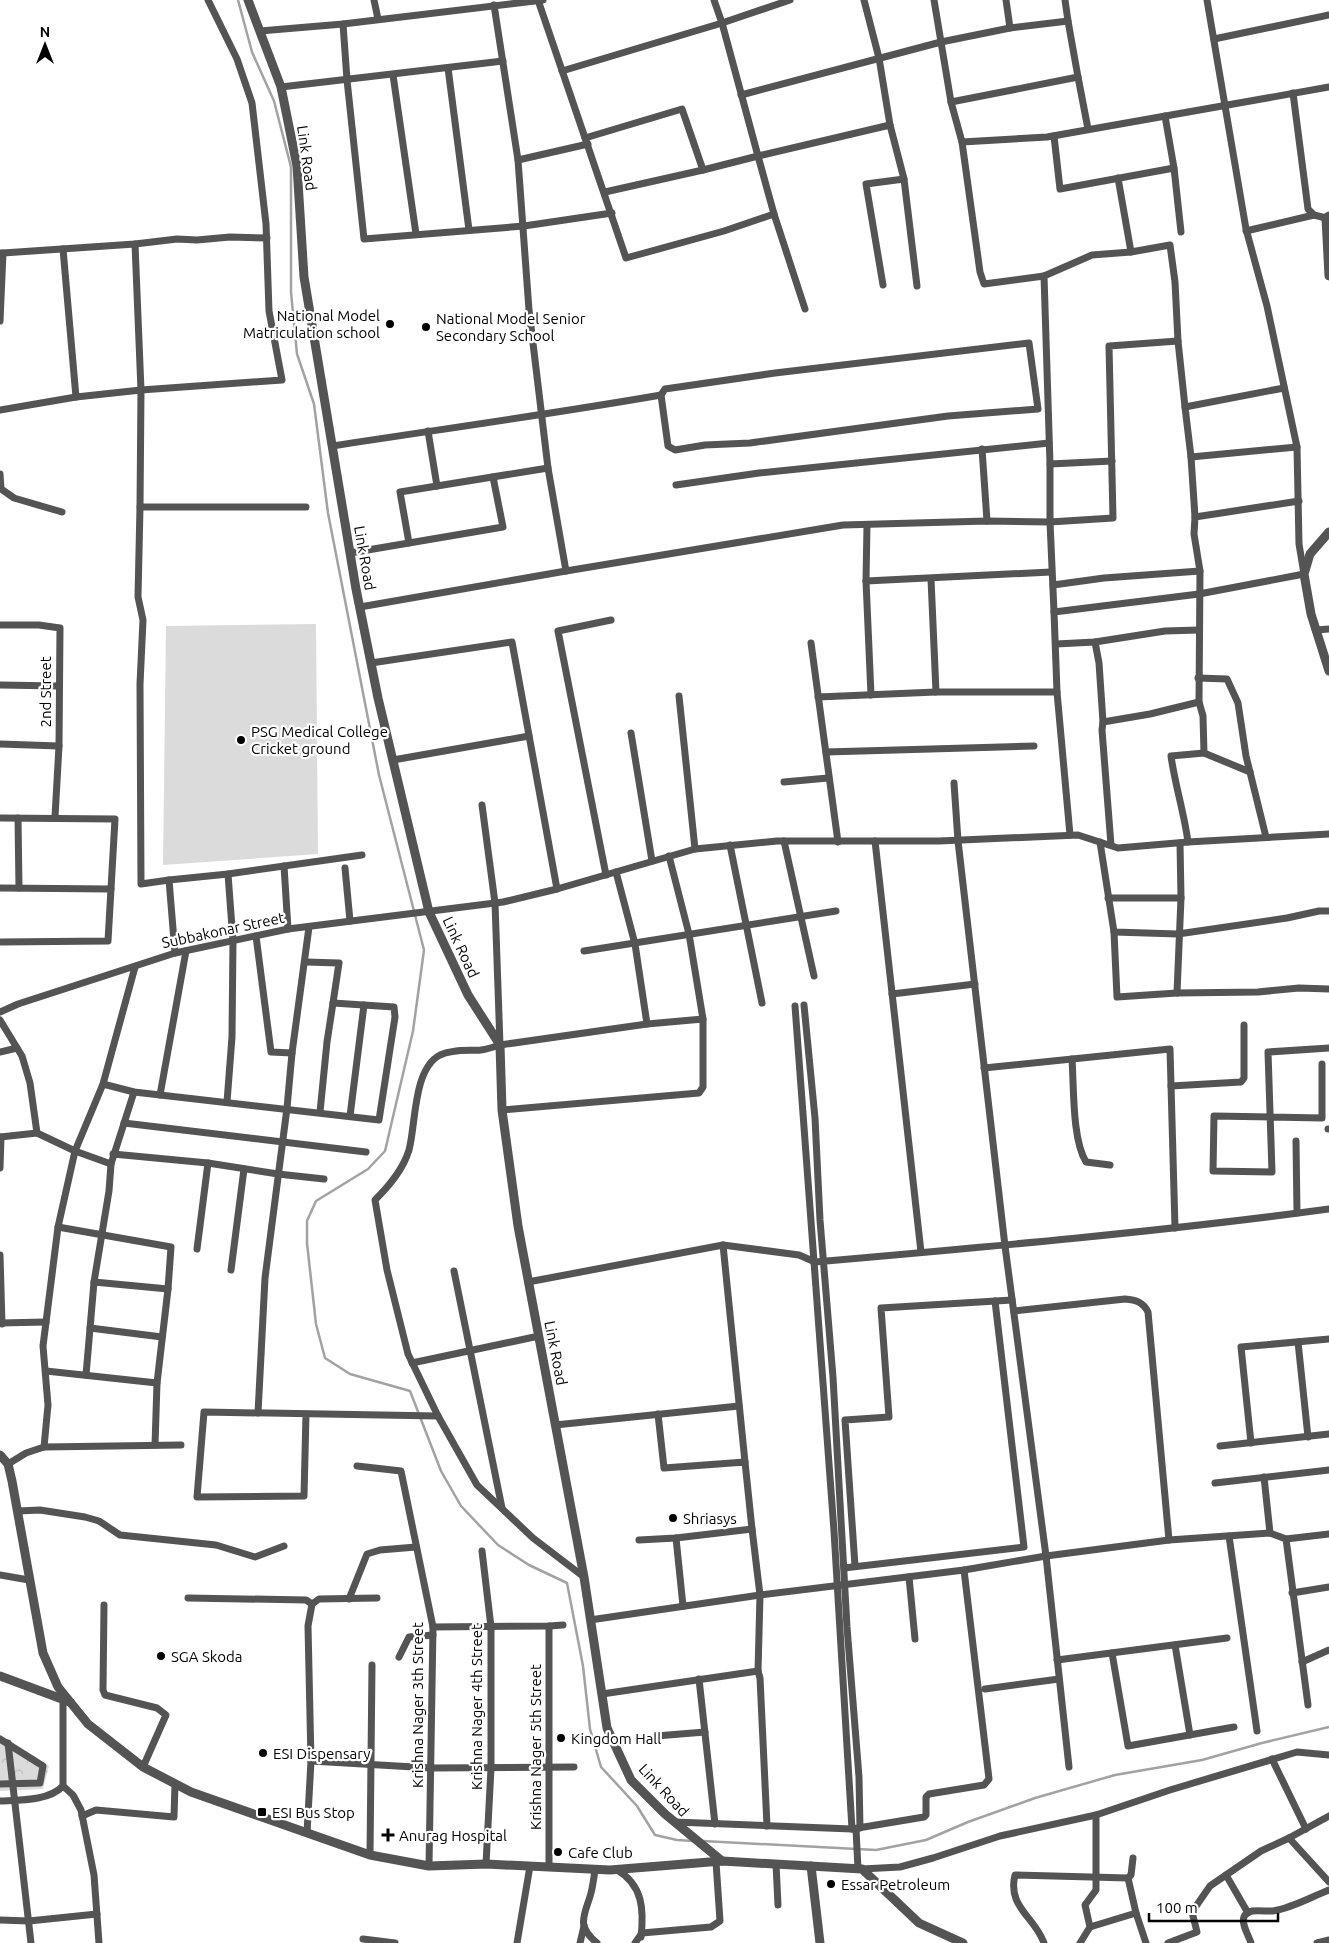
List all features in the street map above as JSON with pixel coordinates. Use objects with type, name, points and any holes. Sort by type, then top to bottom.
[{"type":"street","points":[[0,410],[141,390],[282,380],[269,311],[267,238],[261,166],[252,103],[237,60],[208,0]]},
{"type":"street","name":"Link Road","points":[[248,0],[281,87],[297,166],[304,277],[350,553],[371,663],[425,912],[468,995],[500,1045],[502,1110],[518,1226],[584,1577],[607,1728],[631,1780],[674,1822],[717,1858]]},
{"type":"street","points":[[374,0],[378,19]]},
{"type":"street","points":[[260,31],[343,24],[540,0],[562,71],[605,192],[626,258],[724,231],[774,214]]},
{"type":"street","points":[[714,0],[774,214],[805,309]]},
{"type":"street","points":[[562,71],[722,23],[775,2],[790,0]]},
{"type":"street","points":[[864,0],[879,58],[890,125],[904,179],[917,286]]},
{"type":"street","points":[[934,0],[951,102],[962,142],[980,272],[984,284],[1044,276],[1092,255],[1131,252],[1170,245],[1191,458],[1195,517],[1194,534],[1200,571],[1198,678],[1199,702],[1203,716],[1204,753]]},
{"type":"street","points":[[1006,0],[1010,28]]},
{"type":"street","points":[[1065,0],[1088,129]]},
{"type":"street","points":[[1207,0],[1246,231],[1267,306],[1297,448],[1299,544],[1311,614],[1329,671]]},
{"type":"street","points":[[494,5],[518,160],[529,310],[541,416],[566,571]]},
{"type":"street","points":[[1214,39],[1329,15]]},
{"type":"street","points":[[742,95],[941,42],[1010,28],[1068,22]]},
{"type":"street","points":[[343,24],[364,240],[524,226],[612,213]]},
{"type":"street","points":[[281,87],[503,61]]},
{"type":"street","points":[[448,68],[469,230]]},
{"type":"street","points":[[393,75],[416,234]]},
{"type":"street","points":[[951,102],[1078,77]]},
{"type":"street","points":[[962,142],[1054,136],[1329,87]]},
{"type":"street","points":[[1293,93],[1308,209],[1314,215]]},
{"type":"street","points":[[518,160],[586,141],[682,109],[702,170]]},
{"type":"street","points":[[1165,116],[1174,168],[1181,232]]},
{"type":"street","points":[[605,192],[890,125]]},
{"type":"street","points":[[1054,136],[1060,189],[1174,168]]},
{"type":"street","points":[[1118,178],[1131,252]]},
{"type":"street","points":[[883,285],[866,184],[904,179]]},
{"type":"street","points":[[1246,231],[1314,215],[1328,217],[1329,276]]},
{"type":"street","points":[[0,322],[2,253],[135,244],[177,239],[267,238]]},
{"type":"street","points":[[135,244],[141,390],[138,597],[143,620],[140,694],[141,884],[362,855]]},
{"type":"street","points":[[63,249],[76,398]]},
{"type":"street","points":[[1044,276],[1050,464],[1051,572],[1057,692],[1070,835]]},
{"type":"street","points":[[360,607],[843,525],[986,521],[1050,522],[1113,518],[1109,346],[1178,341]]},
{"type":"street","points":[[332,446],[541,416],[661,395],[665,389],[678,386],[1029,343],[1038,409],[948,416],[750,443],[706,445],[675,450],[668,446],[661,395]]},
{"type":"street","points":[[1185,407],[1284,388]]},
{"type":"street","points":[[428,431],[437,486]]},
{"type":"street","points":[[676,484],[759,473],[1048,443]]},
{"type":"street","points":[[1191,458],[1297,448]]},
{"type":"street","points":[[982,449],[986,521]]},
{"type":"street","points":[[1050,464],[1112,461]]},
{"type":"street","points":[[409,543],[400,492],[548,468]]},
{"type":"street","points":[[0,474],[1,489],[14,498],[62,512]]},
{"type":"street","points":[[350,553],[502,527],[493,477]]},
{"type":"street","points":[[1195,517],[1299,501]]},
{"type":"street","points":[[140,507],[306,507]]},
{"type":"street","points":[[868,525],[866,581],[871,695]]},
{"type":"street","points":[[1304,574],[1310,554],[1329,532]]},
{"type":"street","points":[[1053,585],[1104,578],[1200,571]]},
{"type":"street","points":[[866,581],[1051,572]]},
{"type":"street","points":[[1054,612],[1199,594],[1304,574]]},
{"type":"street","points":[[932,579],[936,692]]},
{"type":"street","points":[[606,875],[558,631],[611,620]]},
{"type":"street","name":"2nd Street","points":[[0,625],[39,625],[60,628],[56,817]]},
{"type":"street","points":[[1316,630],[1329,629]]},
{"type":"street","points":[[1056,644],[1095,642],[1165,631],[1199,630]]},
{"type":"street","points":[[371,663],[512,642],[557,889]]},
{"type":"street","points":[[1095,642],[1099,663],[1110,845]]},
{"type":"street","points":[[811,643],[838,842]]},
{"type":"street","points":[[1198,678],[1227,678],[1238,703],[1250,772],[1266,837]]},
{"type":"street","points":[[0,685],[59,686]]},
{"type":"street","points":[[818,697],[936,692],[1057,692]]},
{"type":"street","points":[[680,696],[696,849]]},
{"type":"street","points":[[1103,722],[1199,702]]},
{"type":"street","points":[[632,733],[652,860]]},
{"type":"street","points":[[393,760],[529,736]]},
{"type":"street","points":[[0,744],[59,746]]},
{"type":"street","points":[[826,752],[1034,746]]},
{"type":"street","points":[[1177,993],[1178,934],[1185,814],[1175,786],[1171,756],[1204,753],[1250,772]]},
{"type":"street","points":[[784,782],[828,778]]},
{"type":"street","points":[[954,783],[958,841],[974,984],[1005,1246],[1046,1556],[1069,1767]]},
{"type":"street","points":[[482,805],[495,903],[500,1045]]},
{"type":"street","points":[[0,818],[115,819],[108,941],[0,942]]},
{"type":"street","points":[[18,818],[20,888]]},
{"type":"street","name":"Subbakonar Street","points":[[0,1012],[18,1004],[175,953],[288,929],[495,903],[557,889],[652,860],[696,849],[784,842],[958,841],[1070,835],[1078,835],[1118,848],[1329,834]]},
{"type":"street","points":[[784,842],[814,976]]},
{"type":"street","points":[[875,842],[921,1252]]},
{"type":"street","points":[[1100,842],[1114,932],[1118,997],[1177,993],[1258,992],[1299,988],[1329,989]]},
{"type":"street","points":[[730,845],[762,1003]]},
{"type":"street","points":[[502,1110],[699,1093],[704,1087],[704,1019],[689,934],[669,856]]},
{"type":"street","points":[[284,866],[288,929]]},
{"type":"street","points":[[345,868],[350,920]]},
{"type":"street","points":[[616,872],[635,944],[647,1024]]},
{"type":"street","points":[[227,1102],[232,1037],[233,940],[228,874]]},
{"type":"street","points":[[169,880],[175,953]]},
{"type":"street","points":[[0,888],[111,889]]},
{"type":"street","points":[[1108,898],[1181,898]]},
{"type":"street","points":[[584,951],[836,911]]},
{"type":"street","points":[[1114,932],[1178,934],[1287,918],[1319,911],[1329,911]]},
{"type":"street","points":[[258,1413],[265,1278],[309,927]]},
{"type":"street","points":[[256,936],[271,1052],[292,1052]]},
{"type":"street","points":[[160,1094],[186,951]]},
{"type":"street","points":[[306,962],[339,963],[327,1042],[320,1112]]},
{"type":"street","points":[[44,1447],[48,1405],[44,1346],[58,1227],[75,1151],[102,1084],[135,967]]},
{"type":"street","points":[[892,994],[974,984]]},
{"type":"street","points":[[102,1084],[134,1092],[380,1120],[395,1017],[394,1008],[334,1003]]},
{"type":"street","points":[[804,1005],[815,1118],[823,1261],[835,1397],[844,1568],[841,1585]]},
{"type":"street","points":[[350,1116],[364,1006]]},
{"type":"street","points":[[795,1006],[841,1585],[860,1869],[919,1923],[951,1942],[963,1943]]},
{"type":"street","points":[[584,1577],[533,1538],[477,1485],[438,1416],[412,1363],[387,1270],[375,1200],[395,1178],[409,1151],[422,1077],[428,1064],[439,1056],[452,1051],[484,1050],[500,1045],[647,1024],[704,1019]]},
{"type":"street","points":[[0,1020],[22,1056],[30,1083],[36,1133]]},
{"type":"street","points":[[1171,1086],[1241,1082],[1244,1078],[1244,1025]]},
{"type":"street","points":[[0,1052],[17,1048]]},
{"type":"street","points":[[1322,1064],[1322,1118],[1269,1117],[1214,1116],[1212,1171],[1272,1172],[1269,1117],[1268,1052],[1329,1048]]},
{"type":"street","points":[[984,1068],[1170,1049],[1175,1228]]},
{"type":"street","points":[[1072,1059],[1076,1130],[1080,1153],[1086,1162],[1110,1165]]},
{"type":"street","points":[[86,1375],[94,1282],[100,1234],[109,1191],[111,1164],[134,1092]]},
{"type":"street","points":[[124,1123],[366,1152]]},
{"type":"street","points":[[0,1168],[0,1137],[36,1133],[75,1151],[111,1164]]},
{"type":"street","points":[[1296,1141],[1297,1214]]},
{"type":"street","points":[[113,1154],[208,1163],[324,1179]]},
{"type":"street","points":[[197,1248],[208,1163]]},
{"type":"street","points":[[231,1270],[244,1169]]},
{"type":"street","points":[[528,1282],[723,1245],[799,1255],[814,1262],[1005,1246],[1329,1209]]},
{"type":"street","points":[[58,1227],[171,1247],[157,1383],[155,1445]]},
{"type":"street","points":[[723,1245],[760,1595],[758,1670],[760,1678],[767,1826]]},
{"type":"street","points":[[0,1256],[1,1324],[46,1322]]},
{"type":"street","points":[[454,1271],[502,1508]]},
{"type":"street","points":[[94,1282],[168,1289]]},
{"type":"street","points":[[1014,1311],[1125,1299],[1135,1300],[1145,1305],[1148,1312],[1169,1540]]},
{"type":"street","points":[[856,1566],[845,1420],[889,1417],[882,1308],[1012,1300]]},
{"type":"street","points":[[844,1568],[1024,1547],[995,1301]]},
{"type":"street","points":[[90,1328],[162,1337]]},
{"type":"street","points":[[412,1363],[539,1336]]},
{"type":"street","points":[[1251,1443],[1241,1347],[1329,1339]]},
{"type":"street","points":[[1298,1342],[1308,1437]]},
{"type":"street","points":[[46,1371],[157,1383]]},
{"type":"street","points":[[556,1425],[739,1406]]},
{"type":"street","points":[[306,1414],[304,1496],[197,1497],[204,1412],[438,1416]]},
{"type":"street","points":[[658,1414],[664,1468],[745,1462]]},
{"type":"street","points":[[1220,1446],[1329,1434]]},
{"type":"street","points":[[8,1464],[26,1453],[44,1447],[182,1445]]},
{"type":"street","points":[[0,1455],[8,1464],[43,1653],[58,1687],[67,1701],[88,1724],[143,1767],[191,1792],[370,1855],[429,1866],[486,1864],[595,1870],[617,1870],[717,1858],[860,1869],[900,1866],[933,1858],[1000,1836],[1096,1815],[1170,1790],[1297,1752],[1329,1755]]},
{"type":"street","name":"Krishna Nager 3th Street","points":[[357,1466],[401,1471],[433,1631],[429,1866]]},
{"type":"street","points":[[1215,1482],[1329,1470]]},
{"type":"street","points":[[1264,1477],[1270,1533]]},
{"type":"street","points":[[18,1511],[40,1510],[85,1517],[98,1521],[120,1535],[216,1545],[255,1557],[284,1546]]},
{"type":"street","points":[[638,1540],[676,1538],[752,1529]]},
{"type":"street","points":[[590,1620],[760,1595],[964,1570],[1046,1556],[1169,1540],[1270,1533],[1286,1539],[1329,1534]]},
{"type":"street","points":[[1229,1536],[1257,1731]]},
{"type":"street","points":[[676,1538],[683,1606]]},
{"type":"street","points":[[1286,1539],[1308,1705]]},
{"type":"street","points":[[349,1599],[367,1554],[380,1550],[416,1547]]},
{"type":"street","name":"Krishna Nager 4th Street","points":[[482,1551],[492,1627],[491,1768],[486,1864]]},
{"type":"street","points":[[674,1822],[856,1829],[924,1817],[926,1815],[926,1797],[929,1794],[982,1786],[988,1781],[964,1570]]},
{"type":"street","points":[[0,1575],[29,1580]]},
{"type":"street","points":[[909,1577],[915,1639]]},
{"type":"street","points":[[1292,1593],[1329,1587]]},
{"type":"street","points":[[188,1598],[306,1600],[312,1604]]},
{"type":"street","points":[[307,1833],[311,1761],[308,1626],[312,1604],[319,1599],[377,1598]]},
{"type":"street","points":[[104,1605],[103,1690],[105,1695],[157,1708],[166,1715],[143,1767]]},
{"type":"street","points":[[399,1657],[409,1637],[433,1631],[563,1625]]},
{"type":"street","name":"Krishna Nager 5th Street","points":[[549,1626],[549,1867]]},
{"type":"street","points":[[1057,1660],[1227,1638]]},
{"type":"street","points":[[1175,1645],[1190,1735]]},
{"type":"street","points":[[1302,1662],[1329,1650]]},
{"type":"street","points":[[1112,1653],[1128,1746],[1234,1727]]},
{"type":"street","points":[[370,1855],[372,1665]]},
{"type":"street","points":[[602,1694],[758,1670]]},
{"type":"street","points":[[0,1676],[67,1701]]},
{"type":"street","points":[[699,1679],[715,1824]]},
{"type":"street","points":[[985,1689],[1059,1679]]},
{"type":"street","points":[[0,1801],[56,1793],[63,1786],[67,1701]]},
{"type":"street","points":[[656,1736],[705,1732]]},
{"type":"street","points":[[0,1740],[8,1743],[43,1766],[40,1784],[0,1784]]},
{"type":"street","points":[[8,1743],[31,1943]]},
{"type":"street","points":[[1272,1759],[1306,1829]]},
{"type":"street","points":[[311,1761],[431,1768],[574,1767]]},
{"type":"street","points":[[82,1816],[96,1810],[174,1817],[175,1784]]},
{"type":"street","points":[[63,1786],[73,1795],[82,1816],[94,1875],[99,1943]]},
{"type":"street","points":[[1090,1927],[1085,1904],[1096,1890],[1096,1815]]},
{"type":"street","points":[[1168,1943],[1197,1932],[1192,1912],[1210,1886],[1261,1850],[1289,1838],[1329,1816]]},
{"type":"street","points":[[1289,1838],[1329,1882]]},
{"type":"street","points":[[635,1943],[642,1933],[710,1927],[720,1921],[717,1858]]},
{"type":"street","points":[[1133,1858],[1131,1875],[1128,1878],[1136,1913],[1146,1943]]},
{"type":"street","points":[[776,1864],[778,1905]]},
{"type":"street","points":[[517,1943],[530,1866]]},
{"type":"street","points":[[811,1866],[820,1943]]},
{"type":"street","points":[[580,1943],[584,1926],[584,1912],[595,1870]]},
{"type":"street","points":[[617,1870],[633,1882],[641,1898],[644,1915],[640,1943]]},
{"type":"street","points":[[1044,1943],[1041,1933],[1017,1904],[1015,1875],[1128,1878]]},
{"type":"street","points":[[1226,1875],[1248,1913]]},
{"type":"street","points":[[1252,1943],[1244,1924],[1244,1918],[1250,1911],[1275,1910],[1329,1890]]},
{"type":"street","points":[[1080,1943],[1090,1927],[1136,1913]]},
{"type":"street","points":[[0,1920],[29,1921],[97,1914]]},
{"type":"street","points":[[584,1926],[590,1937],[597,1943]]},
{"type":"street","points":[[363,1939],[395,1943]]},
{"type":"street","points":[[1316,1943],[1329,1940]]},
{"type":"green space","name":"PSG Medical College Cricket ground","points":[[316,624],[318,854],[163,865],[166,626]]},
{"type":"green space","points":[[0,1735],[49,1766],[43,1789],[0,1791]]},
{"type":"waterway","points":[[238,0],[252,52],[274,101],[291,167],[291,292],[297,354],[314,404],[328,513],[379,775],[424,950],[413,1031],[385,1151],[368,1169],[316,1201],[307,1221],[307,1243],[316,1324],[325,1358],[350,1374],[410,1391],[441,1471],[461,1506],[498,1545],[529,1565],[567,1583],[583,1666],[590,1729],[601,1767],[637,1806],[655,1835],[677,1840],[693,1841]]},
{"type":"waterway","points":[[703,1841],[876,1850],[926,1840],[968,1822],[1035,1798],[1115,1775],[1202,1760],[1329,1727]]},
{"type":"place","name":"National Model Matriculation school","points":[[390,324]]},
{"type":"place","name":"National Model Senior Secondary School","points":[[426,327]]},
{"type":"place","name":"PSG Medical College Cricket ground","points":[[241,740]]},
{"type":"place","name":"Shriasys","points":[[673,1518]]},
{"type":"place","name":"SGA Skoda","points":[[161,1656]]},
{"type":"place","name":"Kingdom Hall","points":[[561,1738]]},
{"type":"place","name":"ESI Dispensary","points":[[263,1753]]},
{"type":"place","name":"ESI Bus Stop","points":[[262,1812]]},
{"type":"place","name":"Anurag Hospital","points":[[388,1835]]},
{"type":"place","name":"Cafe Club","points":[[558,1852]]},
{"type":"place","name":"Essar Petroleum","points":[[831,1884]]}]
